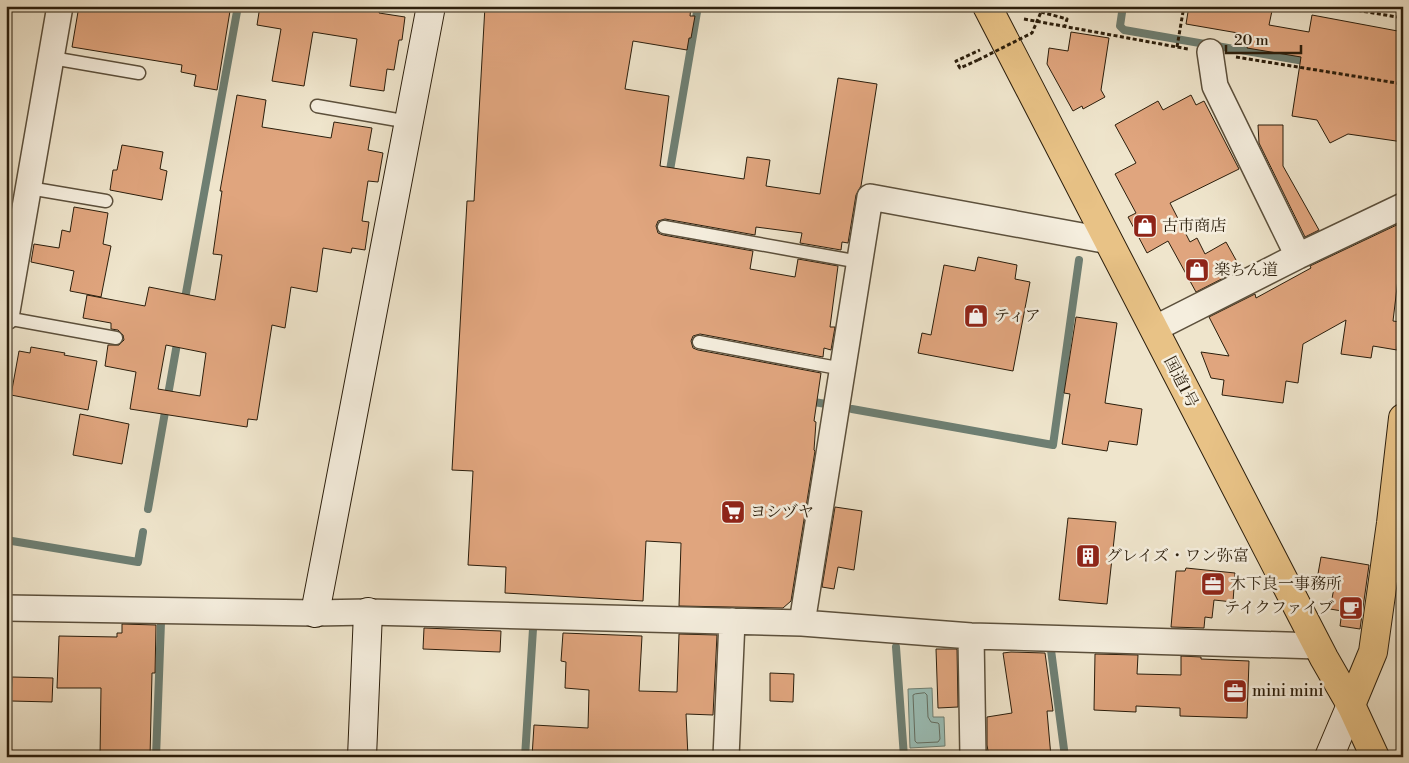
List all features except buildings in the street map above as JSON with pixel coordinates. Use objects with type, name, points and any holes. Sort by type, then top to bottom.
[{"type":"main road","name":"国道1号","points":[[987,6],[1318,646],[1351,705],[1376,757]]},
{"type":"main road","points":[[1351,705],[1372,652],[1391,523],[1403,418]]},
{"type":"street","points":[[6,317],[60,6]]},
{"type":"street","points":[[315,613],[431,6]]},
{"type":"street","points":[[1210,52],[1215,86],[1298,256]]},
{"type":"street","points":[[802,623],[870,197],[1109,241]]},
{"type":"street","points":[[1154,330],[1298,256],[1403,206]]},
{"type":"street","points":[[6,608],[315,613],[368,612],[802,623],[971,636],[1318,646]]},
{"type":"street","points":[[362,757],[368,612]]},
{"type":"street","points":[[726,757],[732,621]]},
{"type":"street","points":[[971,636],[973,757]]},
{"type":"street","points":[[1329,757],[1351,705]]},
{"type":"lane","points":[[52,58],[139,73]]},
{"type":"lane","points":[[317,106],[409,122]]},
{"type":"lane","points":[[29,188],[106,201]]},
{"type":"lane","points":[[664,227],[860,262]]},
{"type":"lane","points":[[6,317],[116,338]]},
{"type":"lane","points":[[699,342],[843,369]]},
{"type":"path","points":[[1177,45],[1184,6]]},
{"type":"path","points":[[1332,6],[1403,18]]},
{"type":"path","points":[[976,52],[956,61],[960,68],[1032,33],[1041,12],[1067,19],[1065,26]]},
{"type":"water","points":[[932,688],[933,717],[944,717],[945,746],[910,748],[908,689]]},
{"type":"waterway","points":[[184,304],[238,6]]},
{"type":"waterway","points":[[669,176],[698,6]]},
{"type":"waterway","points":[[1123,6],[1120,26],[1124,30],[1310,62]]},
{"type":"waterway","points":[[852,409],[1053,445],[1079,260]]},
{"type":"waterway","points":[[148,509],[178,338]]},
{"type":"waterway","points":[[808,401],[826,404]]},
{"type":"waterway","points":[[6,540],[138,562],[143,532]]},
{"type":"waterway","points":[[156,757],[161,622]]},
{"type":"waterway","points":[[525,757],[533,629]]},
{"type":"waterway","points":[[896,647],[904,757]]},
{"type":"waterway","points":[[1051,650],[1065,757]]},
{"type":"place","name":"古市商店","points":[[1145,226]]},
{"type":"place","name":"楽ちん道","points":[[1197,270]]},
{"type":"place","name":"ティア","points":[[976,316]]},
{"type":"place","name":"ヨシヅヤ","points":[[733,512]]},
{"type":"place","name":"グレイズ・ワン弥富","points":[[1088,556]]},
{"type":"place","name":"木下良一事務所","points":[[1213,584]]},
{"type":"place","name":"テイクファイブ","points":[[1351,608]]},
{"type":"place","name":"mini mini","points":[[1235,691]]}]
